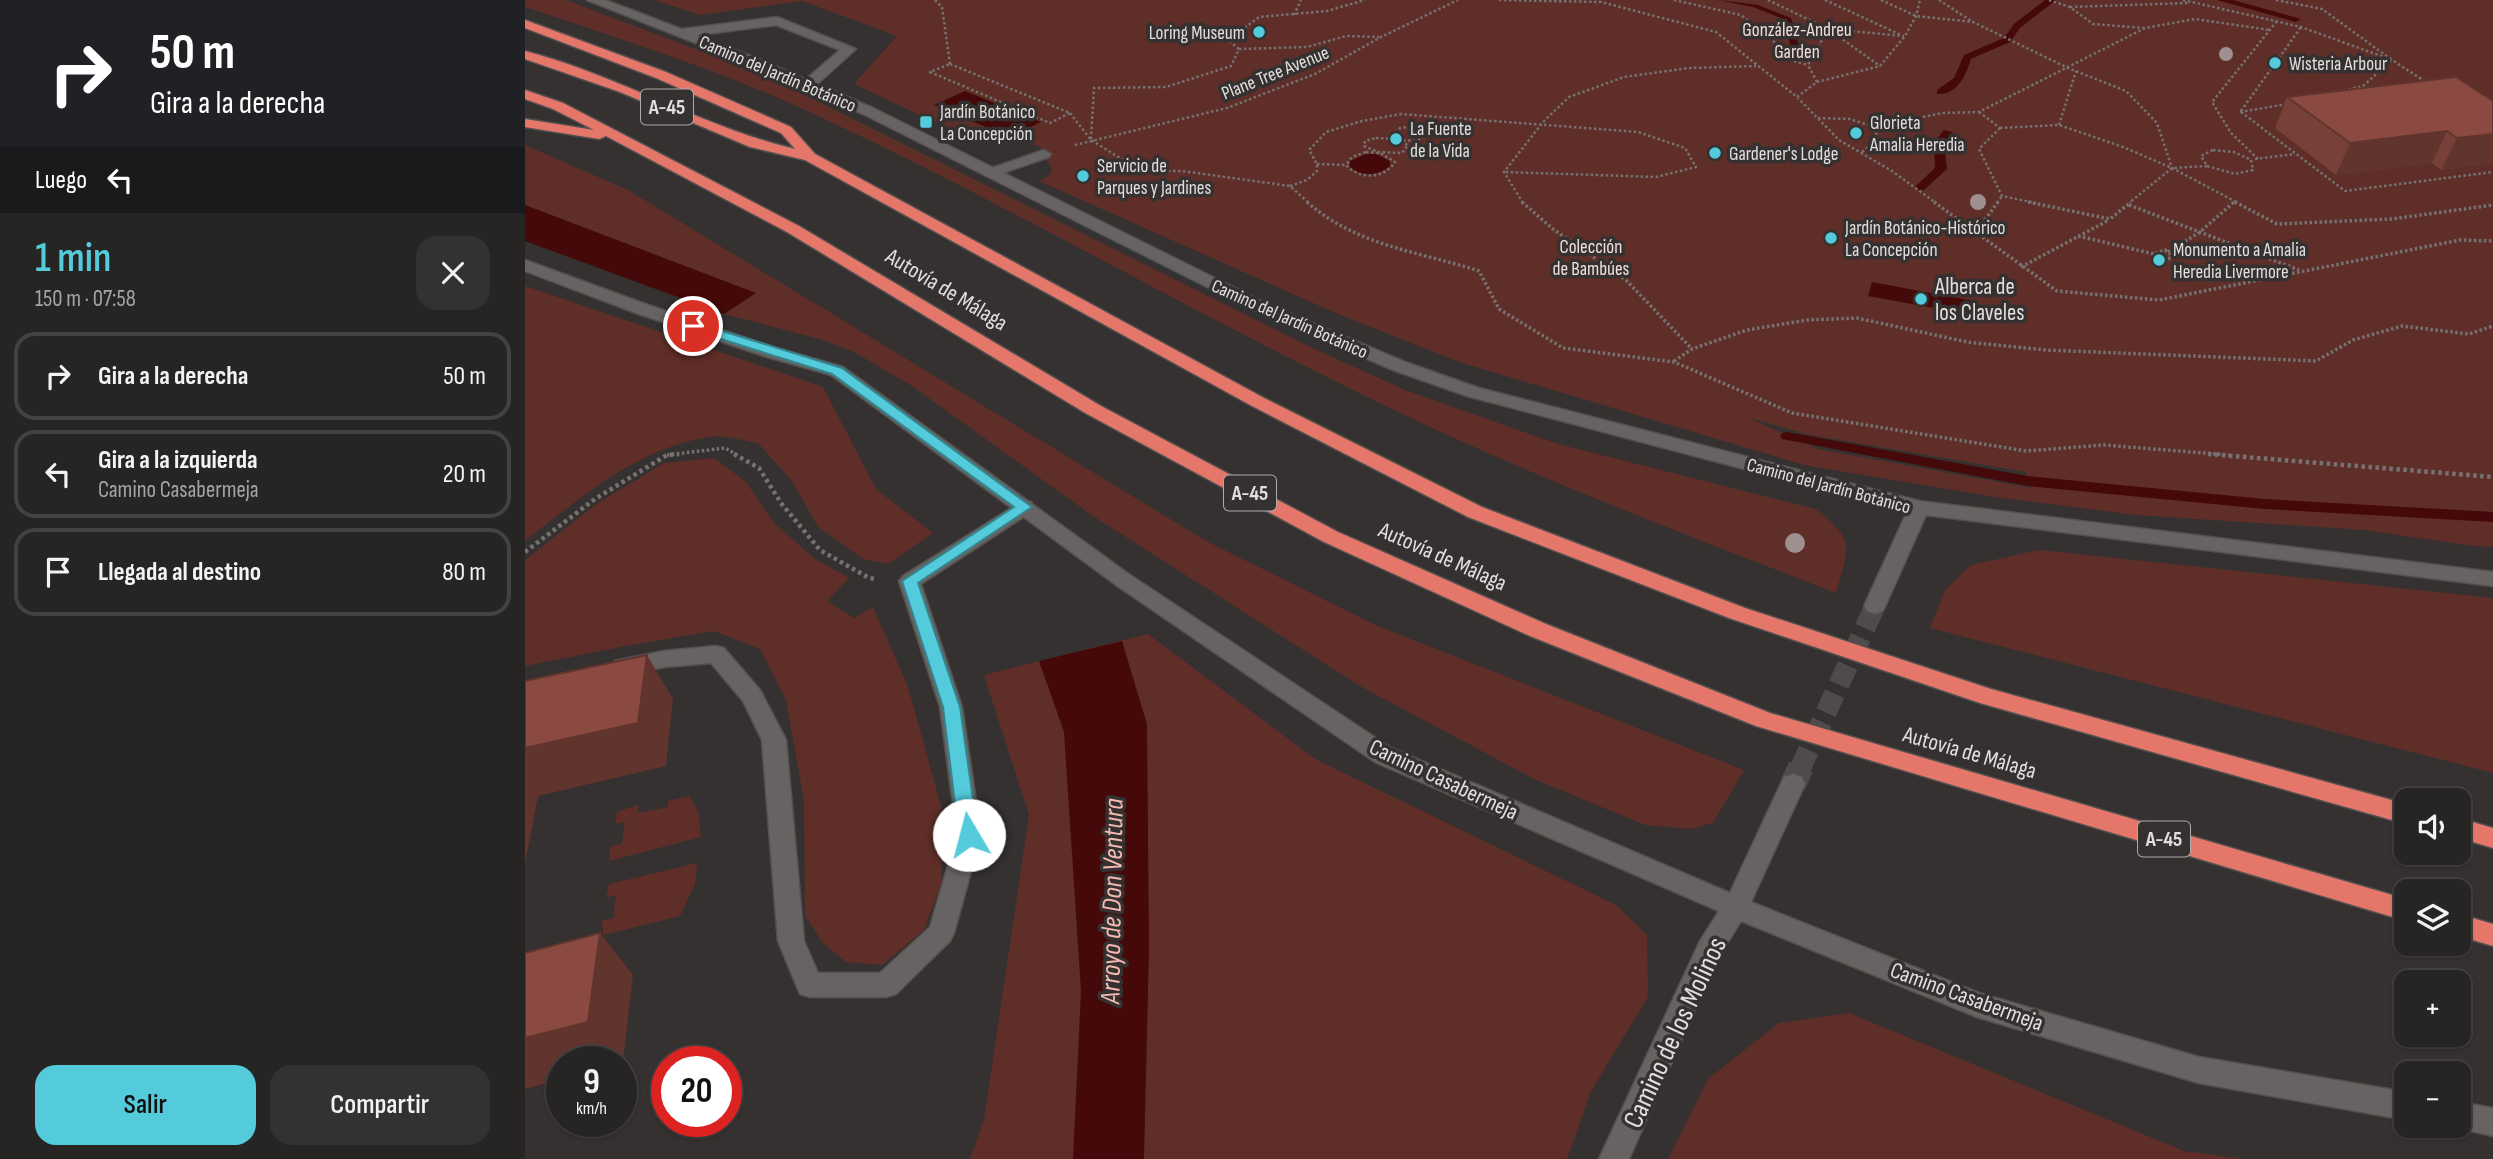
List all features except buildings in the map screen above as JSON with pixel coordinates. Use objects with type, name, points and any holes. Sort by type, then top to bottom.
[{"type":"highway","points":[[525,24],[661,75],[786,130],[810,157]]},
{"type":"highway","name":"Autovía de Málaga","points":[[525,55],[625,89],[755,144],[810,157],[1258,402],[1475,512],[1737,613],[1988,697],[2394,811]]},
{"type":"highway","name":"Autovía de Málaga","points":[[525,94],[558,106],[793,229],[1094,410],[1308,524],[1538,630],[1764,720],[2394,905]]},
{"type":"highway","points":[[525,123],[615,137]]},
{"type":"highway","points":[[2471,832],[2493,838]]},
{"type":"highway","points":[[2471,929],[2493,935]]},
{"type":"street","name":"Camino del Jardín Botánico","points":[[593,0],[809,84],[1269,313],[1425,376],[1473,392],[1919,508],[1875,606]]},
{"type":"street","points":[[683,33],[777,21],[849,49],[809,84]]},
{"type":"street","points":[[991,173],[1044,154]]},
{"type":"street","name":"Camino Casabermeja","points":[[525,265],[668,317],[837,371],[1122,579],[1383,755],[1736,907],[1977,1005],[2199,1070],[2394,1105]]},
{"type":"street","points":[[601,672],[664,659],[716,654],[751,696],[774,740],[791,942],[810,985],[886,985],[941,933],[969,835],[951,707],[910,581],[1024,507]]},
{"type":"street","points":[[1919,508],[2493,579]]},
{"type":"street","points":[[1736,907],[1793,784]]},
{"type":"street","name":"Camino de los Molinos","points":[[1614,1159],[1709,949],[1736,907]]},
{"type":"street","points":[[2471,1118],[2493,1122]]},
{"type":"path","points":[[935,0],[942,6],[950,64]]},
{"type":"path","points":[[1294,15],[1301,0]]},
{"type":"path","points":[[1366,0],[1327,11],[1259,17],[1228,40],[1239,49],[1307,47],[1346,36],[1381,37]]},
{"type":"path","name":"Plane Tree Avenue","points":[[1091,140],[1227,108],[1315,74],[1381,37],[1458,0]]},
{"type":"path","points":[[1499,0],[1601,2],[1716,32],[1797,97],[1839,140],[1892,171],[2057,291],[2159,300],[2460,240],[2493,241]]},
{"type":"path","points":[[1674,0],[1741,15],[1771,38],[1787,59],[1808,65],[1817,82]]},
{"type":"path","points":[[1768,0],[1828,29],[1880,66]]},
{"type":"path","points":[[1825,0],[1905,36]]},
{"type":"path","points":[[1881,0],[1916,16],[1973,22]]},
{"type":"path","points":[[1797,97],[1817,82],[1880,66],[1905,36],[1916,16],[1920,0]]},
{"type":"path","points":[[1939,0],[1973,22],[2068,68],[2126,91],[2157,123],[2172,168]]},
{"type":"path","points":[[2049,0],[2070,7],[2093,24],[2145,28],[2195,19],[2270,30]]},
{"type":"path","points":[[2183,0],[2301,27],[2392,60]]},
{"type":"path","points":[[2276,0],[2322,9],[2437,89]]},
{"type":"path","points":[[2070,7],[2196,2]]},
{"type":"path","points":[[2257,159],[2237,143],[2225,128],[2212,102],[2277,21]]},
{"type":"path","points":[[2240,112],[2301,27]]},
{"type":"path","points":[[1817,118],[1850,119],[1874,127],[1943,113],[1979,112],[2145,28]]},
{"type":"path","points":[[1808,65],[1828,29]]},
{"type":"path","points":[[1828,29],[1905,36]]},
{"type":"path","points":[[1091,140],[1094,88],[1166,87],[1231,66],[1239,49]]},
{"type":"path","points":[[2338,93],[2363,86],[2392,60]]},
{"type":"path","points":[[1070,113],[1050,123],[930,72],[950,64],[1070,113],[1091,140],[1140,171],[1182,171],[1290,186],[1307,180],[1317,171],[1317,164],[1309,150],[1326,132],[1362,121],[1409,114],[1543,122],[1638,132],[1685,148],[1696,167],[1656,177],[1504,172]]},
{"type":"path","points":[[1504,172],[1543,122],[1569,97],[1624,77],[1689,68],[1757,66]]},
{"type":"path","points":[[2059,125],[2076,71]]},
{"type":"path","points":[[2240,112],[2290,104]]},
{"type":"path","points":[[1979,112],[2000,128],[2059,125],[2123,147],[2172,168],[2277,224],[2392,219],[2493,205]]},
{"type":"path","points":[[2240,112],[2345,191],[2493,172]]},
{"type":"path","points":[[1409,114],[1409,126]]},
{"type":"path","points":[[1399,140],[1396,131],[1409,126],[1424,128],[1428,135],[1416,141],[1399,140],[1375,138],[1364,144],[1369,149],[1382,152],[1391,156],[1395,162],[1392,168],[1384,173],[1359,175],[1349,171],[1346,165],[1348,159],[1356,154],[1382,152],[1402,153],[1408,145],[1399,140]]},
{"type":"path","points":[[1862,152],[1878,139],[1874,127]]},
{"type":"path","points":[[2000,128],[1979,149],[2002,196]]},
{"type":"path","points":[[2021,267],[2110,219],[2172,168],[2207,166],[2227,174],[2243,174],[2253,170],[2255,165],[2251,160],[2234,152],[2213,150],[2200,156],[2207,166]]},
{"type":"path","points":[[2251,160],[2296,154]]},
{"type":"path","points":[[1317,164],[1346,165]]},
{"type":"path","points":[[1504,172],[1510,187],[1552,231],[1615,271],[1650,302],[1692,349]]},
{"type":"path","points":[[1290,186],[1329,221],[1387,247],[1479,271],[1499,309],[1563,348],[1674,362],[1792,413],[2027,451],[2104,445],[2493,477]]},
{"type":"path","points":[[2002,196],[2110,219]]},
{"type":"path","points":[[1976,232],[2002,196]]},
{"type":"path","points":[[2168,252],[2200,232],[2234,202]]},
{"type":"path","points":[[2129,205],[2300,271]]},
{"type":"path","points":[[2078,236],[2154,254],[2164,260],[2172,260],[2174,257],[2168,252],[2157,251],[2154,254]]},
{"type":"path","points":[[1674,362],[1692,349],[1747,330],[1807,320],[1857,318],[1967,342],[2045,350],[2316,361],[2353,340],[2402,326],[2469,334],[2493,326]]},
{"type":"path","points":[[525,552],[595,499],[667,455],[725,448],[759,468],[781,503],[820,550],[869,578],[910,581]]},
{"type":"green space","points":[[525,0],[566,0],[771,78],[1308,346],[1405,390],[1558,444],[1816,509],[1838,529],[1846,545],[1844,565],[1836,593],[1631,513],[1478,449],[1274,351],[970,191],[816,115],[709,70],[525,7]]},
{"type":"green space","name":"Jardín Botánico-Histórico La Concepción","points":[[654,0],[2493,0],[2493,547],[2364,530],[2136,515],[2002,498],[1804,465],[1459,362],[1338,314],[1039,181],[1052,170],[1040,147],[1016,138],[975,141],[854,84],[897,36],[802,1],[700,15]],"holes":[[[1746,417],[1810,435],[2026,472],[2031,488],[1818,449]]]},
{"type":"green space","points":[[525,145],[628,190],[1208,542],[1375,625],[1744,770],[1713,823],[1691,829],[1645,825],[1534,779],[1360,686],[1093,516],[912,386],[854,352],[820,339],[724,314],[755,293],[525,205]]},
{"type":"green space","points":[[525,286],[823,387],[876,489],[933,533],[888,564],[864,559],[818,527],[792,481],[758,443],[728,437],[710,437],[659,451],[635,463],[589,492],[525,541]]},
{"type":"green space","points":[[714,458],[746,482],[774,523],[815,559],[849,578],[827,601],[854,618],[873,607],[908,687],[941,806],[942,881],[924,930],[882,965],[846,962],[822,942],[805,915],[804,801],[786,700],[760,649],[714,631],[525,666],[525,560],[595,505],[664,463]]},
{"type":"green space","points":[[2039,550],[2493,598],[2493,773],[1930,628],[1945,590],[1971,565]]},
{"type":"green space","points":[[1148,634],[1315,759],[1616,905],[1647,935],[1648,997],[1591,1091],[1567,1159],[970,1159],[984,1120],[1029,815],[984,675]]},
{"type":"green space","points":[[690,796],[698,812],[701,837],[609,861],[610,847],[622,844],[625,822],[615,824],[617,812],[638,805],[638,813],[668,807],[668,801]]},
{"type":"green space","points":[[697,863],[695,884],[680,916],[603,935],[602,920],[613,918],[616,896],[606,897],[609,884]]},
{"type":"green space","points":[[1849,1013],[2184,1151],[2243,1159],[1668,1159],[1708,1079],[1779,1023]]},
{"type":"water","points":[[1718,0],[1758,5],[1791,18],[1799,46],[1791,47],[1783,19],[1753,7]]},
{"type":"water","points":[[965,91],[1041,122],[1009,137],[934,105]]},
{"type":"water","points":[[1366,154],[1376,154],[1390,161],[1390,166],[1370,174],[1350,167],[1350,161]]},
{"type":"water","points":[[525,205],[756,293],[724,314],[525,241]]},
{"type":"water","name":"Alberca de los Claveles","points":[[1872,282],[1974,301],[1971,315],[1868,296]]},
{"type":"water","name":"Arroyo de Don Ventura","points":[[1122,641],[1147,724],[1149,948],[1144,1159],[1073,1159],[1081,991],[1064,732],[1039,661]]},
{"type":"waterway","points":[[1941,92],[1959,80],[1967,57],[2007,40],[2017,26],[2051,0]]},
{"type":"waterway","points":[[2222,0],[2296,19]]},
{"type":"waterway","points":[[1920,188],[1941,169],[1939,143],[1948,132]]},
{"type":"waterway","points":[[1787,436],[2028,481],[2265,504],[2493,517]]},
{"type":"tunnel","points":[[1800,769],[1875,606]]},
{"type":"tunnel","points":[[1793,784],[1801,767]]},
{"type":"place","name":"Loring Museum","points":[[1259,32]]},
{"type":"place","name":"Wisteria Arbour","points":[[2275,63]]},
{"type":"place","name":"Jardín Botánico La Concepción","points":[[926,122]]},
{"type":"place","name":"Glorieta Amalia Heredia","points":[[1856,133]]},
{"type":"place","name":"La Fuente de la Vida","points":[[1396,139]]},
{"type":"place","name":"Gardener's Lodge","points":[[1715,153]]},
{"type":"place","name":"Servicio de Parques y Jardines","points":[[1083,176]]},
{"type":"place","name":"Jardín Botánico-Histórico La Concepción","points":[[1831,238]]},
{"type":"place","name":"Monumento a Amalia Heredia Livermore","points":[[2159,260]]},
{"type":"place","name":"Alberca de los Claveles","points":[[1921,299]]},
{"type":"route","points":[[693,326],[837,371],[1024,507],[910,581],[951,707],[969,835]]},
{"type":"park label","name":"González-Andreu Garden","points":[[1797,40]]},
{"type":"park label","name":"Colección de Bambúes","points":[[1591,257]]}]
